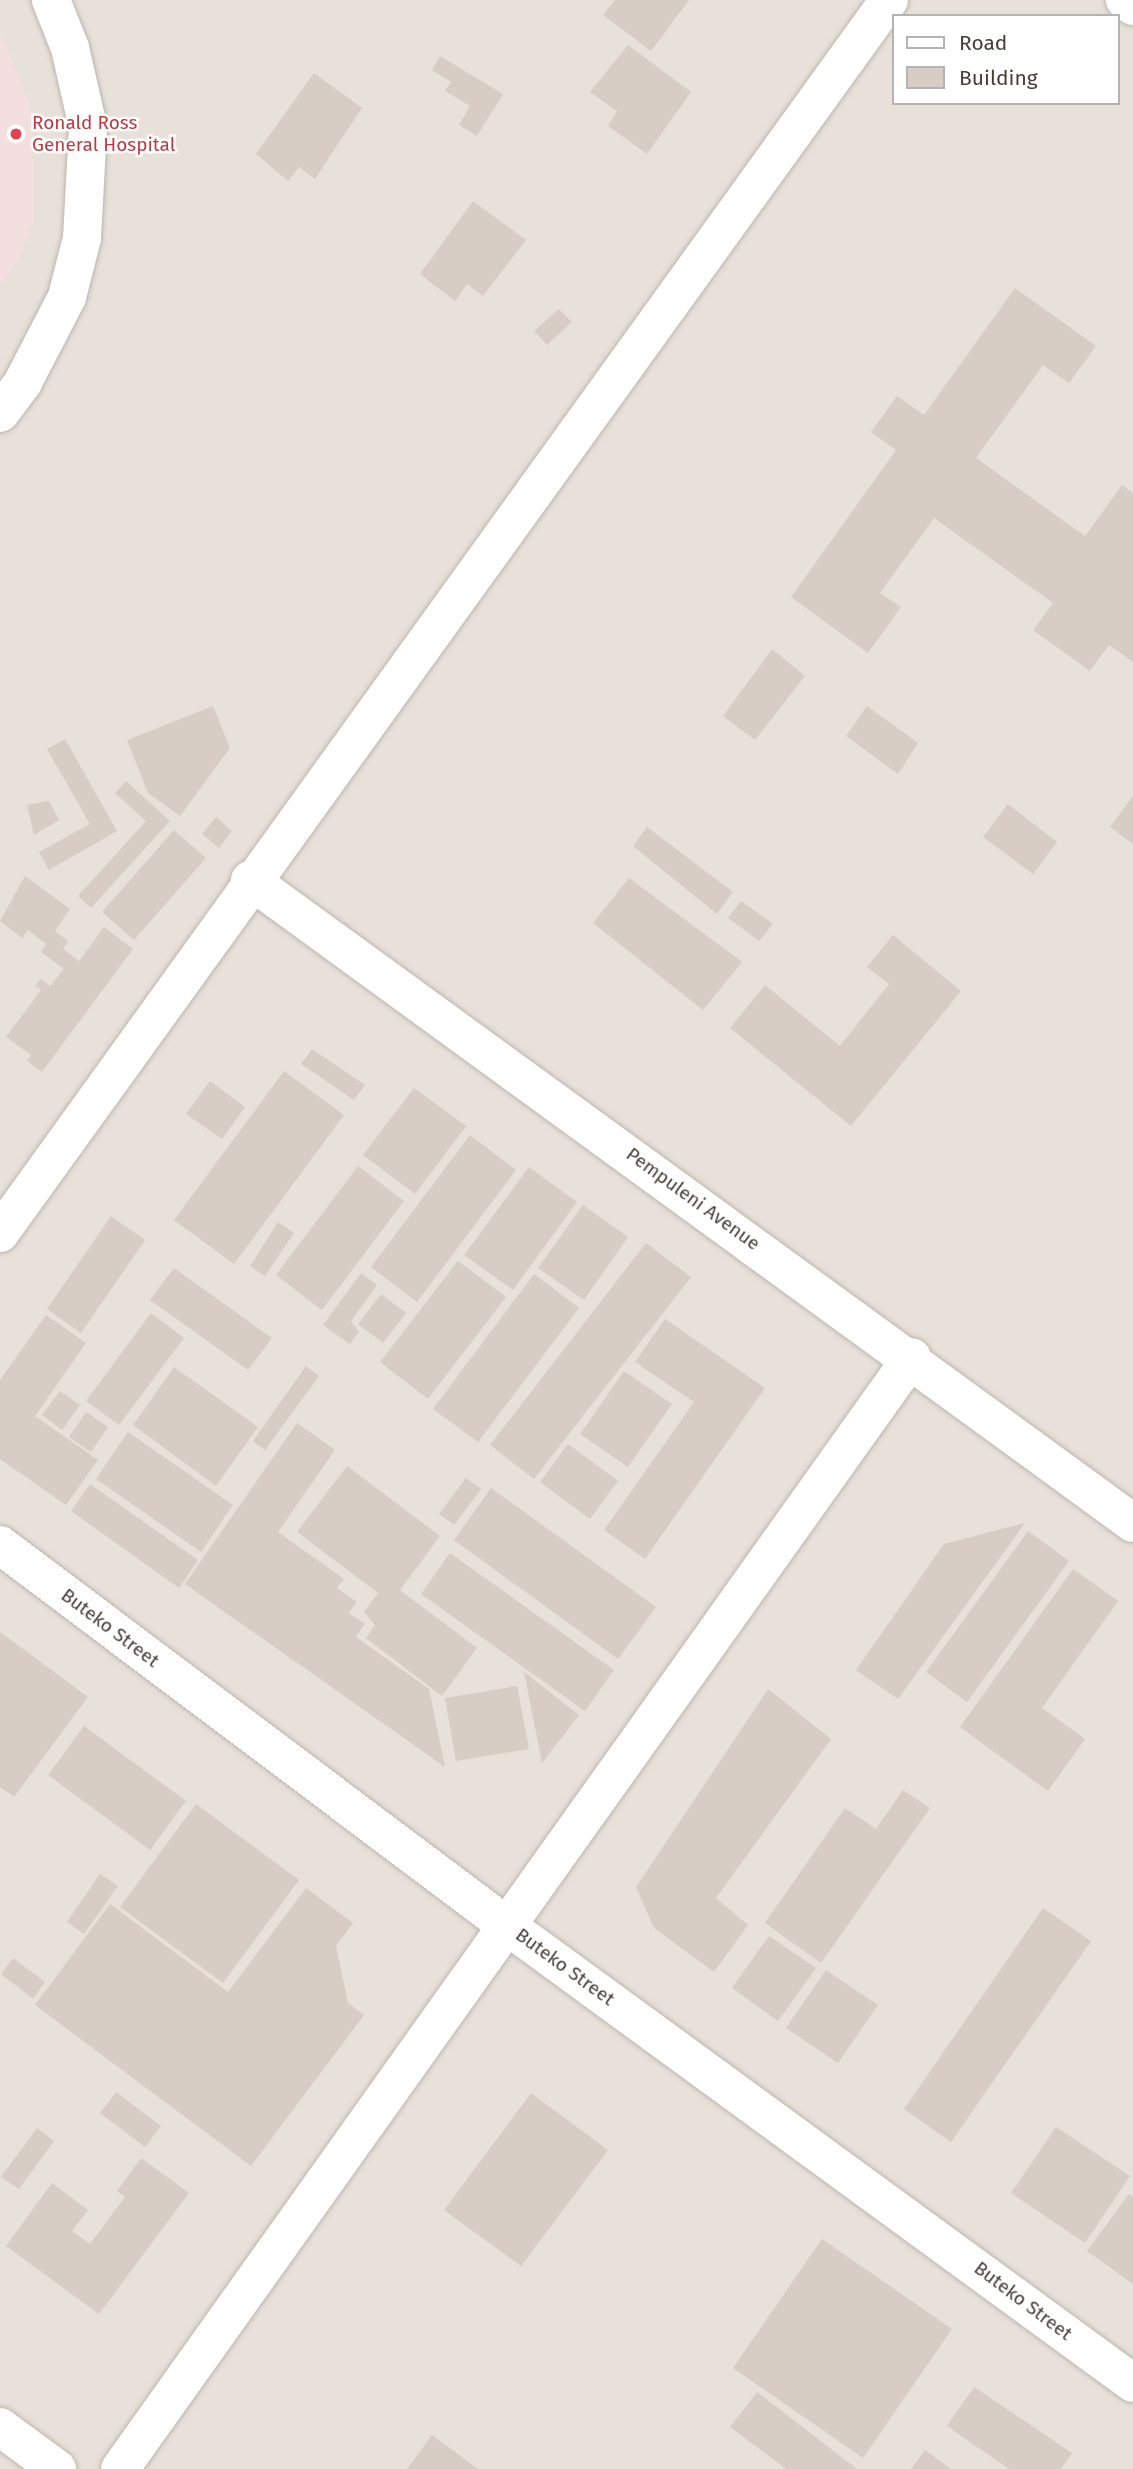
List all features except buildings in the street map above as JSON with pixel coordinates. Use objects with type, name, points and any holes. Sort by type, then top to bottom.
[{"type":"street","points":[[0,412],[23,382],[67,297],[82,238],[88,127],[70,48],[51,0]]},
{"type":"street","points":[[0,1233],[250,880],[889,0]]},
{"type":"street","points":[[1125,0],[1133,6]]},
{"type":"street","name":"Pempuleni Avenue","points":[[250,880],[912,1357],[1133,1523]]},
{"type":"street","points":[[120,2469],[912,1357]]},
{"type":"street","name":"Buteko Street","points":[[0,1545],[506,1925],[1133,2383]]},
{"type":"street","points":[[0,2427],[57,2469]]},
{"type":"shaded area","points":[[0,0],[1133,0],[1133,2469],[0,2469]]},
{"type":"shaded area","name":"Ronald Ross General Hospital","points":[[0,32],[30,104],[33,223],[19,258],[0,285]]},
{"type":"place","name":"Ronald Ross General Hospital","points":[[16,134]]}]
